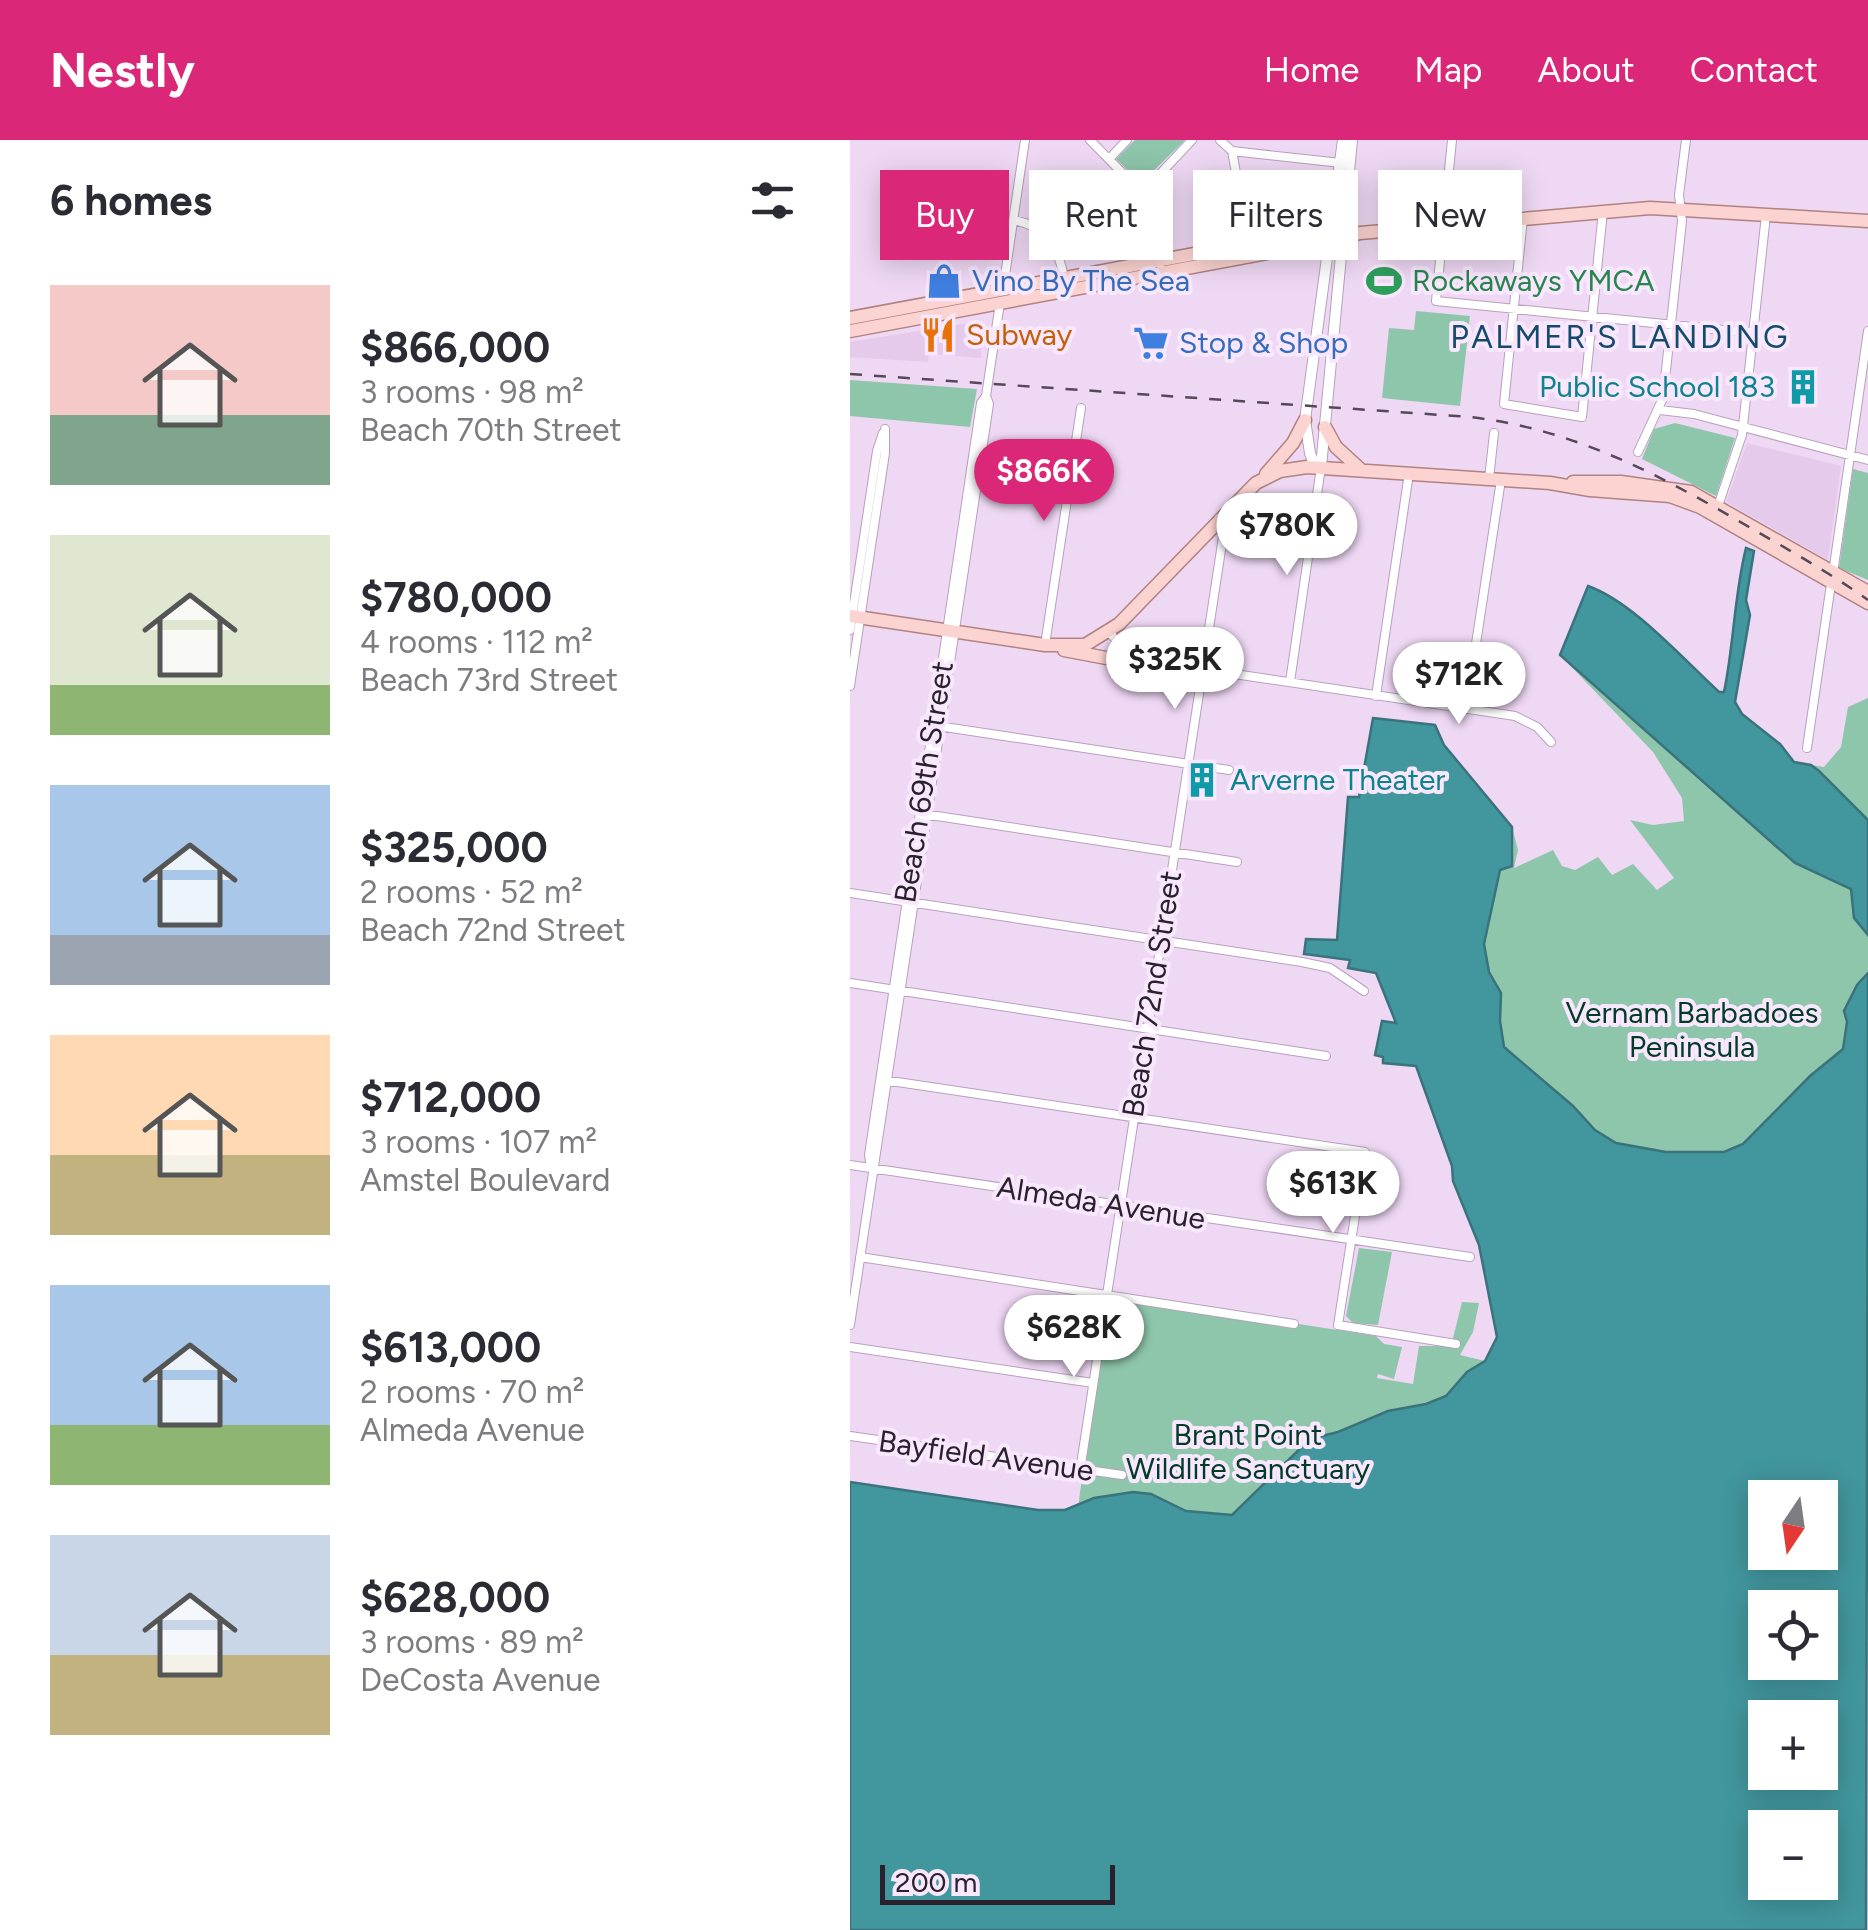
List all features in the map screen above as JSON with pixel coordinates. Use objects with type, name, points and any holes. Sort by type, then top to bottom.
[{"type":"main road","points":[[1523,218],[1650,208],[1868,222]]},
{"type":"main road","points":[[1002,296],[1064,279],[1160,267],[1193,258]]},
{"type":"main road","points":[[850,331],[898,317],[1199,260]]},
{"type":"main road","points":[[850,318],[898,317]]},
{"type":"main road","points":[[1051,646],[1085,644],[1109,632],[1261,479],[1290,446],[1305,420]]},
{"type":"main road","points":[[1326,427],[1336,447],[1362,470]]},
{"type":"main road","points":[[1261,479],[1287,469],[1362,470],[1679,489],[1718,506],[1868,604]]},
{"type":"main road","points":[[1621,487],[1689,502],[1832,578],[1868,592]]},
{"type":"main road","points":[[853,620],[1051,646],[1138,664],[1161,663]]},
{"type":"street","name":"Beach 69th Street","points":[[850,1324],[982,403],[1025,140]]},
{"type":"street","points":[[1090,140],[1120,170]]},
{"type":"street","points":[[1108,159],[1127,140]]},
{"type":"street","points":[[1164,170],[1192,140]]},
{"type":"street","points":[[1220,140],[1232,151],[1341,163]]},
{"type":"street","points":[[1341,170],[1344,140]]},
{"type":"street","points":[[1348,170],[1352,140]]},
{"type":"street","points":[[1449,170],[1452,140]]},
{"type":"street","points":[[1638,452],[1660,410],[1686,140]]},
{"type":"street","points":[[1232,151],[1235,170]]},
{"type":"street","points":[[1523,218],[1504,404],[1582,417],[1603,212]]},
{"type":"street","points":[[1718,506],[1743,428],[1766,215]]},
{"type":"street","points":[[1013,220],[1029,225]]},
{"type":"street","points":[[1060,260],[1064,279]]},
{"type":"street","points":[[1158,260],[1160,267]]},
{"type":"street","points":[[1319,472],[1310,454],[1305,420],[1334,260]]},
{"type":"street","points":[[1290,682],[1326,427],[1336,260]]},
{"type":"street","points":[[1440,260],[1436,301],[1753,333]]},
{"type":"street","points":[[1807,748],[1868,331]]},
{"type":"street","points":[[1051,646],[1081,408]]},
{"type":"street","points":[[1660,410],[1694,414],[1868,460]]},
{"type":"street","points":[[850,686],[853,620],[877,451],[885,429],[885,452],[853,620]]},
{"type":"street","points":[[1466,708],[1495,479],[1494,434]]},
{"type":"street","points":[[1376,696],[1410,474]]},
{"type":"street","name":"Beach 72nd Street","points":[[1080,1470],[1223,537],[1219,518]]},
{"type":"street","points":[[1109,632],[1126,651],[1161,663],[1519,718],[1537,727],[1551,742]]},
{"type":"street","points":[[937,726],[1229,770]]},
{"type":"street","points":[[924,814],[1236,862]]},
{"type":"street","points":[[850,893],[1330,968],[1364,991]]},
{"type":"street","points":[[850,984],[1326,1056]]},
{"type":"street","points":[[884,1080],[1365,1152],[1338,1325],[1456,1344]]},
{"type":"street","name":"Almeda Avenue","points":[[850,1165],[1470,1258]]},
{"type":"street","points":[[860,1257],[1294,1324]]},
{"type":"street","points":[[850,1346],[1093,1382]]},
{"type":"street","name":"Bayfield Avenue","points":[[850,1436],[1122,1475]]},
{"type":"shaded area","points":[[980,321],[981,358],[929,354],[928,362],[850,357],[850,342]]},
{"type":"shaded area","points":[[1747,443],[1841,466],[1828,560],[1726,502]]},
{"type":"shaded area","points":[[1746,548],[1754,551],[1746,600],[1750,615],[1735,702],[1742,714],[1780,744],[1794,762],[1819,771],[1868,820],[1868,935],[1854,918],[1851,889],[1795,863],[1560,655],[1588,586],[1640,618],[1719,692],[1724,692]]},
{"type":"shaded area","points":[[1373,718],[1435,725],[1444,745],[1512,827],[1512,866],[1500,870],[1484,944],[1489,972],[1501,993],[1504,1047],[1595,1130],[1616,1143],[1666,1152],[1724,1152],[1743,1144],[1810,1076],[1843,1049],[1847,1022],[1844,1011],[1868,973],[1866,1930],[850,1930],[850,1482],[1038,1510],[1065,1510],[1094,1498],[1133,1492],[1151,1494],[1186,1511],[1232,1515],[1310,1439],[1388,1411],[1446,1396],[1467,1372],[1485,1361],[1497,1337],[1479,1245],[1453,1181],[1452,1166],[1416,1066],[1383,1063],[1383,1057],[1375,1055],[1382,1021],[1396,1023],[1376,973],[1348,968],[1350,960],[1304,954],[1306,939],[1337,940],[1348,797],[1359,797]]},
{"type":"green space","points":[[1135,140],[1185,140],[1154,170],[1127,170],[1116,159]]},
{"type":"green space","points":[[1416,311],[1470,316],[1460,406],[1382,398],[1389,328],[1414,330]]},
{"type":"green space","points":[[850,380],[977,389],[970,427],[850,416]]},
{"type":"green space","points":[[1675,423],[1735,438],[1716,496],[1642,459],[1654,429]]},
{"type":"green space","points":[[1853,469],[1868,473],[1868,580],[1839,568]]},
{"type":"green space","name":"Vernam Barbadoes Peninsula","points":[[1560,655],[1855,881],[1868,910],[1868,987],[1857,1040],[1799,1099],[1726,1157],[1664,1158],[1612,1146],[1498,1052],[1478,941],[1497,869],[1512,866],[1512,827],[1518,850],[1514,868],[1553,850],[1562,866],[1575,870],[1598,857],[1612,875],[1633,864],[1657,890],[1674,878],[1630,820],[1653,825],[1684,821],[1682,798],[1653,752]]},
{"type":"green space","points":[[1868,698],[1868,820],[1811,765],[1824,767],[1841,747],[1848,707]]},
{"type":"green space","points":[[1359,1248],[1392,1252],[1378,1325],[1353,1323],[1346,1316]]},
{"type":"green space","name":"Brant Point Wildlife Sanctuary","points":[[1107,1294],[1376,1336],[1384,1344],[1402,1347],[1394,1379],[1378,1374],[1377,1378],[1413,1384],[1419,1346],[1451,1346],[1462,1302],[1479,1303],[1473,1332],[1460,1355],[1485,1361],[1502,1468],[1071,1559]]},
{"type":"railway","points":[[850,374],[1470,417],[1508,423],[1581,443],[1649,473],[1794,553],[1868,600]]},
{"type":"place","name":"Vino By The Sea","points":[[944,281]]},
{"type":"place","name":"Rockaways YMCA","points":[[1384,281]]},
{"type":"place","name":"Subway","points":[[938,335]]},
{"type":"place","name":"Stop & Shop","points":[[1151,343]]},
{"type":"place","name":"Public School 183","points":[[1803,387]]},
{"type":"place","name":"Arverne Theater","points":[[1202,780]]},
{"type":"district","name":"PALMER'S LANDING","points":[[1620,337]]}]
